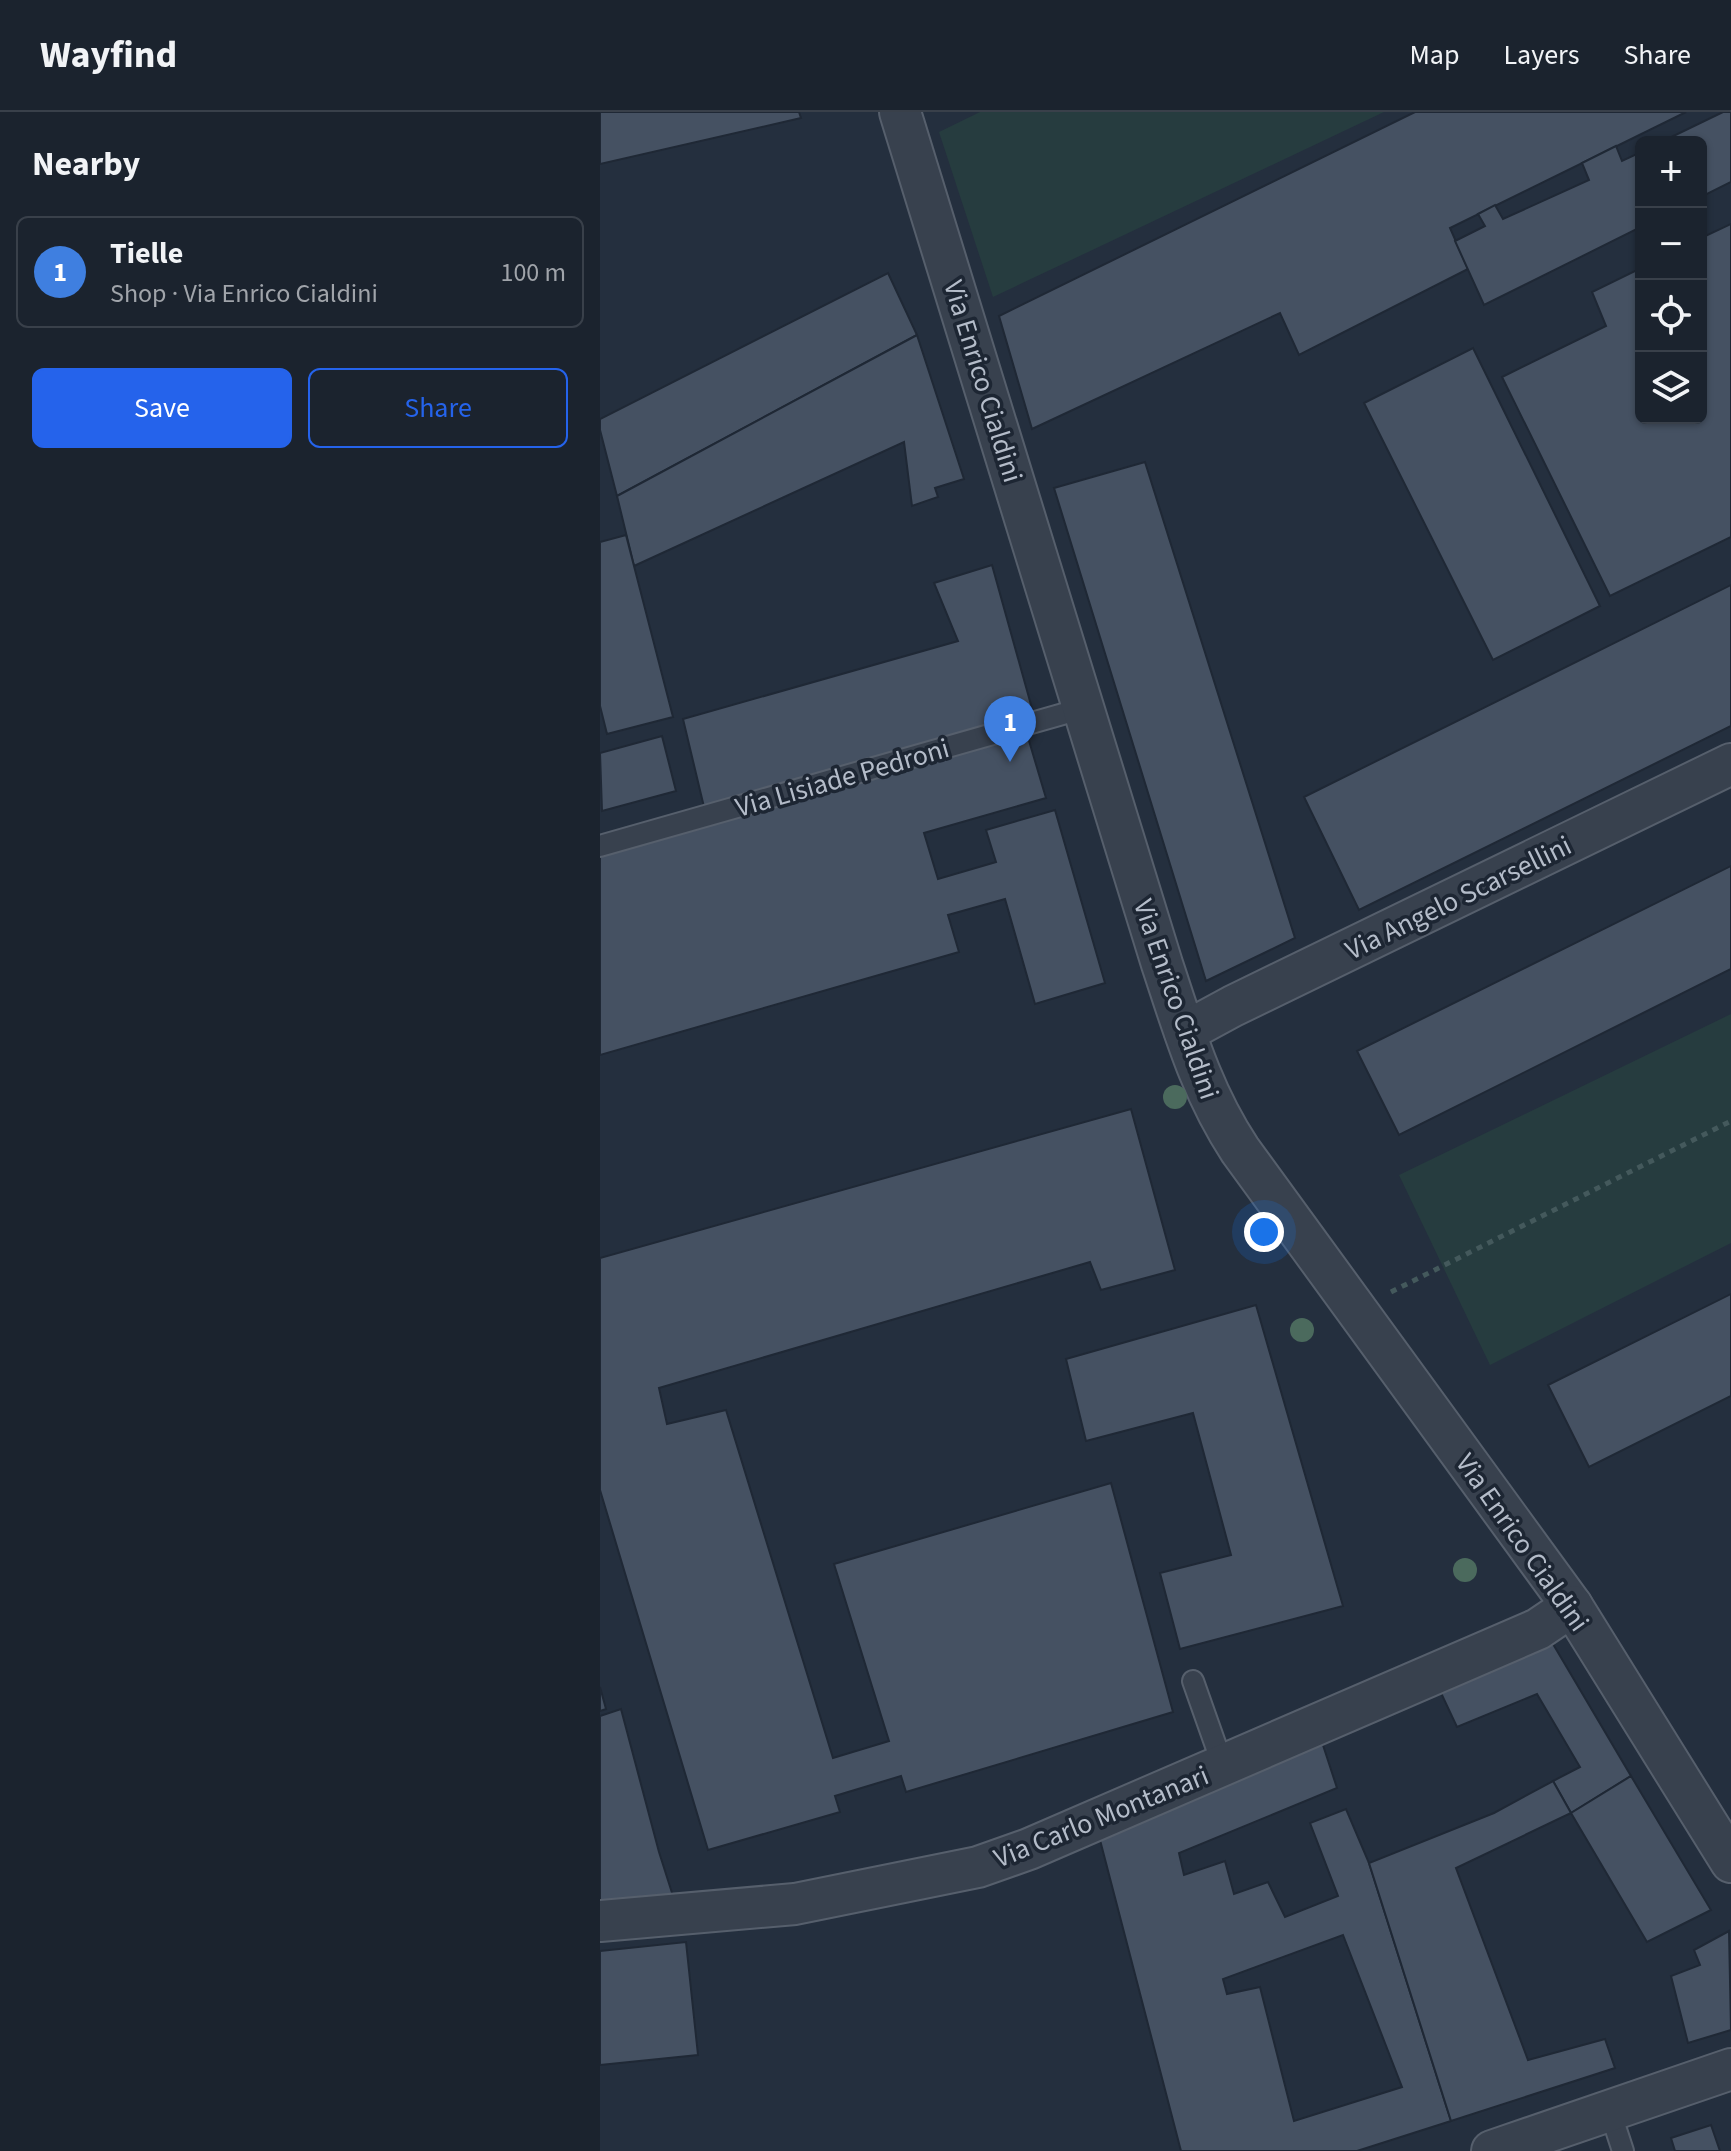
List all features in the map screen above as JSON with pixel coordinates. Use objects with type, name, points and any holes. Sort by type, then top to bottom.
[{"type":"street","name":"Via Enrico Cialdini","points":[[900,112],[1205,1090],[1240,1150],[1572,1606],[1731,1862]]},
{"type":"street","points":[[913,153],[916,129],[925,112]]},
{"type":"street","name":"Via Angelo Scarsellini","points":[[1185,1032],[1731,764]]},
{"type":"street","name":"Via Carlo Montanari","points":[[600,1921],[795,1904],[978,1867],[1029,1849],[1538,1629],[1572,1606]]},
{"type":"street","points":[[1492,2151],[1551,2142],[1610,2111],[1731,2069]]},
{"type":"lane","name":"Via Lisiade Pedroni","points":[[600,846],[1084,708]]},
{"type":"lane","points":[[1193,1681],[1223,1766]]},
{"type":"lane","points":[[1610,2111],[1623,2151]]},
{"type":"path","points":[[1391,1292],[1731,1121]]},
{"type":"green space","points":[[980,112],[1384,112],[993,297],[939,132]]},
{"type":"green space","points":[[1731,1014],[1731,1243],[1490,1365],[1399,1175]]},
{"type":"building","points":[[600,112],[799,112],[801,118],[600,164]]},
{"type":"building","points":[[1415,112],[1686,112],[1450,228],[1468,269],[1299,355],[1280,313],[1032,429],[999,316]]},
{"type":"building","points":[[1723,112],[1731,112],[1731,182],[1707,194],[1707,136],[1673,136]]},
{"type":"building","points":[[1616,146],[1622,161],[1635,155],[1635,230],[1484,305],[1455,241],[1485,226],[1478,214],[1495,205],[1503,219],[1589,180],[1582,163]]},
{"type":"building","points":[[1731,224],[1731,537],[1610,596],[1502,377],[1606,326],[1592,292],[1635,271],[1635,424],[1707,424],[1707,235]]},
{"type":"building","points":[[888,273],[917,335],[617,496],[600,419]]},
{"type":"building","points":[[917,335],[964,479],[935,488],[938,497],[912,506],[904,442],[634,566],[617,496]]},
{"type":"building","points":[[1473,348],[1600,606],[1493,660],[1364,403]]},
{"type":"building","points":[[1145,462],[1295,938],[1206,981],[1054,488]]},
{"type":"building","points":[[626,535],[673,717],[607,734],[600,706],[600,542]]},
{"type":"building","points":[[992,565],[1033,712],[704,807],[683,719],[958,641],[934,583]]},
{"type":"building","points":[[1731,585],[1731,726],[1359,910],[1304,797]]},
{"type":"building","points":[[1027,734],[1046,798],[924,833],[938,879],[996,862],[986,830],[1055,810],[1105,983],[1035,1004],[1005,899],[948,915],[959,952],[600,1055],[600,856]]},
{"type":"building","points":[[662,736],[676,791],[602,811],[600,753]]},
{"type":"building","points":[[1731,866],[1731,969],[1399,1135],[1357,1051]]},
{"type":"building","points":[[1131,1109],[1175,1270],[1101,1290],[1090,1262],[659,1388],[667,1424],[726,1410],[833,1758],[889,1741],[834,1564],[1111,1483],[1173,1712],[906,1792],[901,1776],[835,1796],[840,1812],[708,1850],[600,1490],[600,1258]]},
{"type":"building","points":[[1731,1294],[1731,1396],[1589,1467],[1548,1385]]},
{"type":"building","points":[[1256,1305],[1343,1606],[1180,1649],[1160,1573],[1231,1555],[1193,1413],[1086,1441],[1066,1359]]},
{"type":"building","points":[[1553,1644],[1631,1776],[1571,1813],[1553,1781],[1580,1767],[1537,1694],[1457,1727],[1441,1693]]},
{"type":"building","points":[[600,1687],[606,1709],[600,1711]]},
{"type":"building","points":[[621,1709],[673,1896],[600,1901],[600,1716]]},
{"type":"building","points":[[1321,1739],[1337,1788],[1179,1853],[1184,1875],[1225,1861],[1234,1894],[1268,1882],[1285,1917],[1338,1896],[1310,1823],[1346,1809],[1369,1863],[1451,2121],[1357,2151],[1181,2151],[1100,1840]],"holes":[[[1343,1935],[1402,2087],[1294,2121],[1260,1987],[1227,1994],[1223,1979]]]},
{"type":"building","points":[[1631,1776],[1711,1910],[1647,1942],[1571,1813]]},
{"type":"building","points":[[1553,1781],[1571,1813],[1456,1868],[1528,2060],[1605,2039],[1615,2068],[1451,2121],[1369,1863],[1494,1813]]},
{"type":"building","points":[[1729,1931],[1731,2030],[1688,2043],[1671,1976],[1700,1965],[1694,1950]]},
{"type":"building","points":[[686,1942],[698,2055],[600,2065],[600,1951]]},
{"type":"building","points":[[1711,2125],[1720,2151],[1675,2151],[1671,2138]]},
{"type":"place","name":"Tielle","points":[[1010,762]]}]
